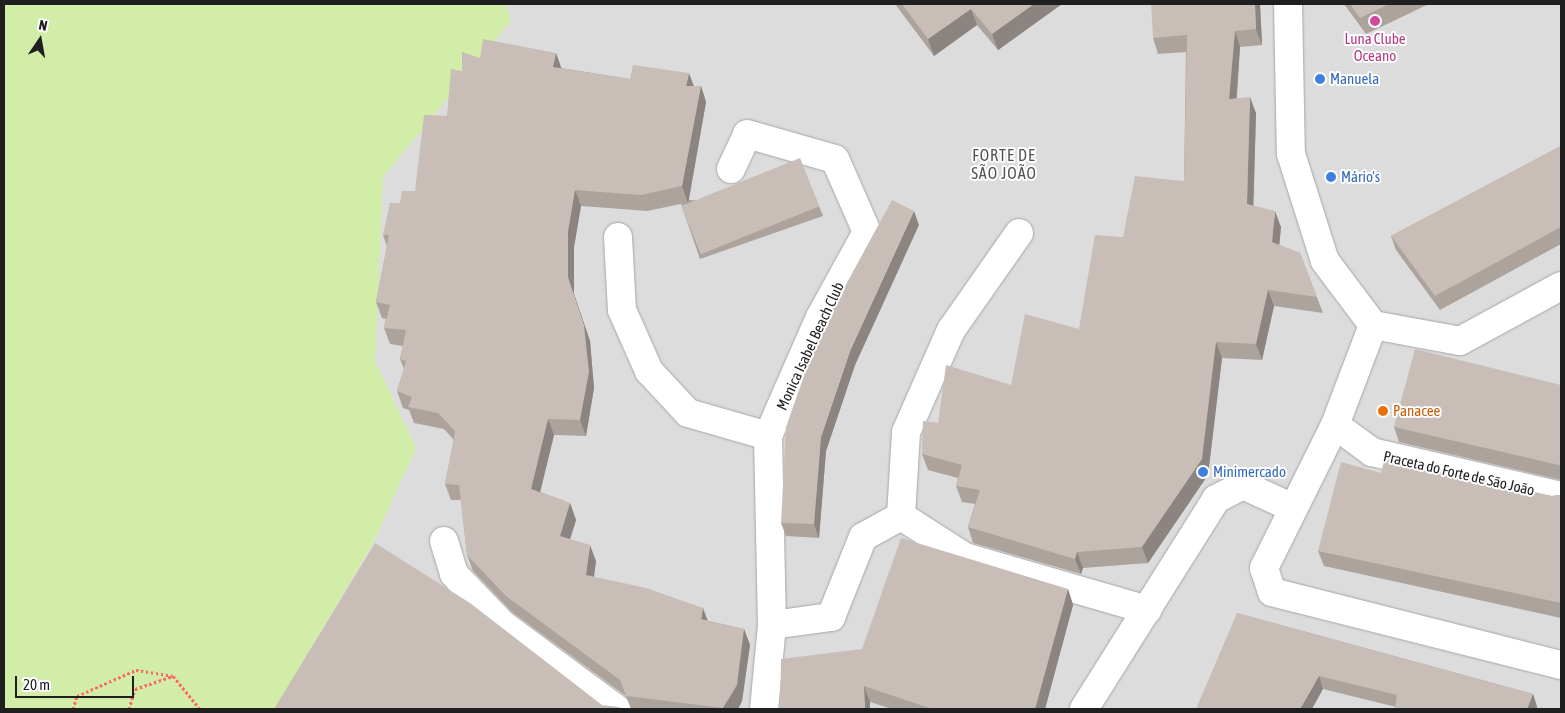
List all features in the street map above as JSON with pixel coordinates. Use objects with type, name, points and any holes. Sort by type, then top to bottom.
[{"type":"street","points":[[1288,4],[1291,154],[1325,261],[1373,325],[1460,341],[1561,286]]},
{"type":"street","name":"Monica Isabel Beach Club","points":[[731,169],[747,134],[835,159],[867,232],[820,316],[768,436],[772,625],[764,709]]},
{"type":"street","points":[[900,516],[906,432],[951,330],[1019,233]]},
{"type":"street","points":[[618,236],[622,310],[649,371],[688,413],[768,436]]},
{"type":"street","points":[[1373,325],[1335,425],[1264,568],[1272,592],[1561,665]]},
{"type":"street","name":"Praceta do Forte de São João","points":[[1335,425],[1372,452],[1561,496]]},
{"type":"street","points":[[1084,709],[1216,499],[1243,485],[1293,508]]},
{"type":"street","points":[[900,516],[965,557],[1147,610]]},
{"type":"street","points":[[772,625],[831,617],[863,537],[900,516]]},
{"type":"street","points":[[444,541],[454,574],[502,624],[617,709]]},
{"type":"path","points":[[73,709],[78,696],[136,670],[173,676],[200,709]]},
{"type":"path","points":[[129,709],[135,689],[173,676]]},
{"type":"shaded area","points":[[506,4],[1561,4],[1561,709],[275,709],[373,543],[416,448],[375,361],[382,176],[511,21]]},
{"type":"green space","points":[[4,4],[506,4],[511,21],[383,177],[375,361],[416,448],[373,543],[275,709],[4,709]]},
{"type":"building","points":[[902,4],[1034,4],[992,34],[971,9],[928,39]]},
{"type":"building","points":[[1151,4],[1255,4],[1256,29],[1235,31],[1229,99],[1250,97],[1247,204],[1275,211],[1272,242],[1300,253],[1317,297],[1268,290],[1256,344],[1216,342],[1202,459],[1142,547],[1077,552],[1075,559],[968,527],[980,490],[956,486],[962,465],[922,454],[923,421],[938,423],[946,365],[1011,385],[1025,314],[1079,329],[1095,235],[1123,237],[1135,176],[1184,181],[1187,35],[1153,38]]},
{"type":"building","points":[[1350,4],[1389,4],[1360,18]]},
{"type":"building","points":[[483,39],[556,53],[553,67],[630,79],[633,65],[689,73],[686,86],[701,86],[682,186],[641,195],[575,190],[568,231],[568,277],[584,325],[589,372],[580,420],[548,419],[531,489],[570,503],[560,536],[590,545],[586,575],[646,588],[703,608],[701,619],[744,629],[737,685],[723,708],[626,696],[620,680],[506,596],[467,555],[459,485],[445,484],[455,431],[438,413],[408,407],[412,397],[397,391],[406,361],[400,359],[406,330],[384,328],[390,305],[376,302],[389,235],[383,235],[390,203],[400,203],[402,191],[415,191],[424,115],[447,116],[451,69],[462,71],[462,52],[480,58]]},
{"type":"building","points":[[1561,146],[1561,227],[1435,296],[1391,236]]},
{"type":"building","points":[[800,158],[819,206],[701,254],[681,206]]},
{"type":"building","points":[[892,200],[914,211],[850,351],[821,437],[814,524],[781,523],[786,427],[818,336]]},
{"type":"building","points":[[1415,349],[1561,385],[1561,467],[1394,427]]},
{"type":"building","points":[[1385,457],[1552,496],[1561,494],[1561,603],[1318,551],[1341,462],[1381,473]]},
{"type":"building","points":[[901,538],[1068,589],[1035,709],[932,709],[864,686],[865,709],[780,709],[781,659],[862,649]]},
{"type":"building","points":[[375,543],[470,603],[602,705],[624,709],[274,709]]},
{"type":"building","points":[[1237,613],[1533,694],[1527,709],[1395,709],[1397,695],[1319,676],[1300,709],[1196,709]]},
{"type":"place","name":"Luna Clube Oceano","points":[[1375,21]]},
{"type":"place","name":"Manuela","points":[[1320,79]]},
{"type":"place","name":"Mário's","points":[[1331,177]]},
{"type":"place","name":"Panacee","points":[[1383,411]]},
{"type":"place","name":"Minimercado","points":[[1203,472]]},
{"type":"district","name":"FORTE DE SÃO JOÃO","points":[[1004,164]]}]
